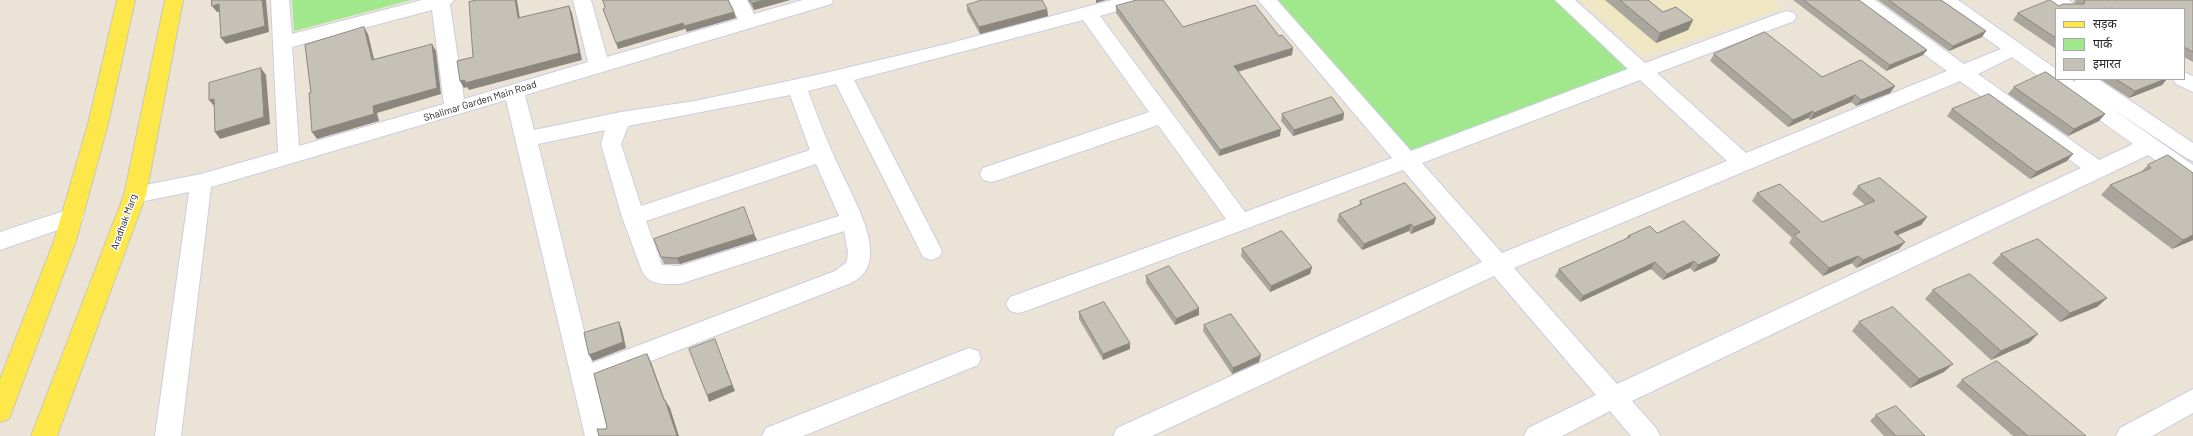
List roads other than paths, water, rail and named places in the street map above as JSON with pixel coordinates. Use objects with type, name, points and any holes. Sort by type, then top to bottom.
[{"type":"main road","points":[[0,411],[43,303],[73,216],[98,124],[126,0]]},
{"type":"main road","name":"Aradhak Marg","points":[[44,436],[135,195],[174,0]]},
{"type":"street","points":[[280,0],[289,157]]},
{"type":"street","points":[[582,0],[599,65]]},
{"type":"street","points":[[738,0],[749,22]]},
{"type":"street","name":"Shalimar Garden Main Road","points":[[135,195],[201,182],[824,0]]},
{"type":"street","points":[[527,139],[621,119],[631,119],[710,106],[797,88],[1134,0]]},
{"type":"street","points":[[1267,0],[1647,436]]},
{"type":"street","points":[[1564,0],[1743,163]]},
{"type":"street","points":[[1862,0],[2098,170]]},
{"type":"street","points":[[1945,0],[2055,78]]},
{"type":"street","points":[[1968,0],[2055,59]]},
{"type":"street","points":[[2056,0],[2068,8]]},
{"type":"street","points":[[282,43],[443,1],[455,108]]},
{"type":"street","points":[[1088,13],[1164,115],[1241,223]]},
{"type":"street","points":[[1018,304],[1241,223],[1787,17]]},
{"type":"street","points":[[1126,436],[1497,265],[2004,55]]},
{"type":"street","points":[[842,76],[932,251]]},
{"type":"street","points":[[2057,80],[2193,176]]},
{"type":"street","points":[[2085,80],[2193,153]]},
{"type":"street","points":[[2184,80],[2193,85]]},
{"type":"street","points":[[583,377],[843,277],[853,271],[858,263],[859,254],[852,220],[822,154],[797,88]]},
{"type":"street","points":[[514,90],[598,436]]},
{"type":"street","points":[[991,174],[1164,115]]},
{"type":"street","points":[[621,119],[612,137],[611,144],[633,217],[653,271],[660,275],[680,275],[852,220]]},
{"type":"street","points":[[1537,436],[1613,398],[2150,145]]},
{"type":"street","points":[[633,217],[822,154]]},
{"type":"street","points":[[168,436],[178,373],[201,182]]},
{"type":"street","points":[[0,242],[73,216]]},
{"type":"street","points":[[775,436],[969,358]]},
{"type":"street","points":[[2129,436],[2193,400]]}]
